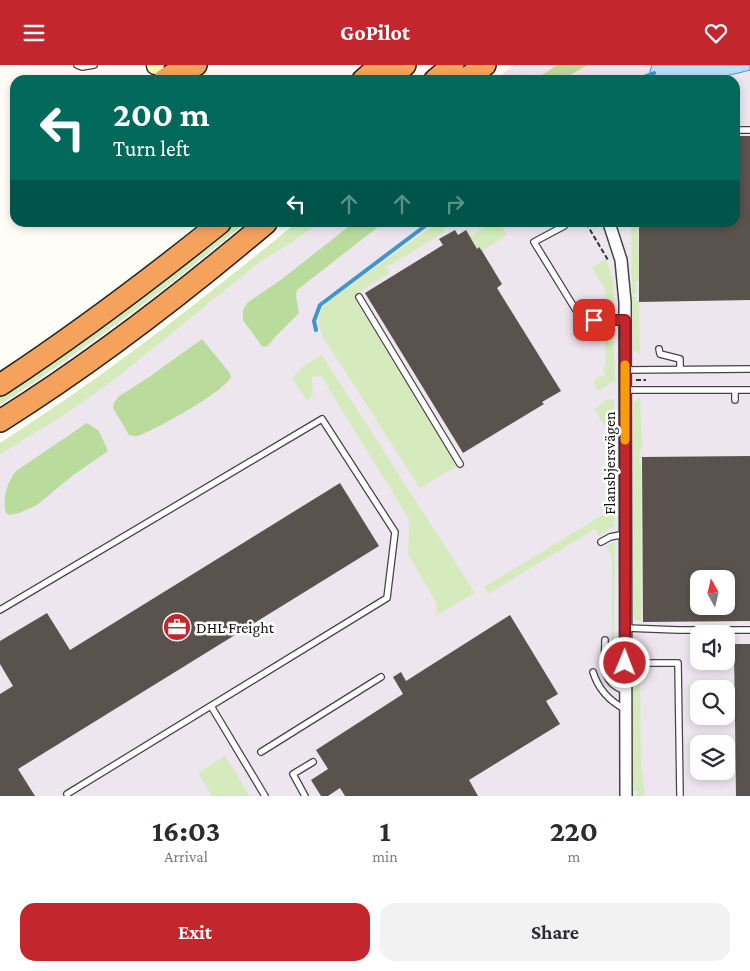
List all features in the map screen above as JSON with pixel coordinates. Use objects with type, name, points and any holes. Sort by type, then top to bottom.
[{"type":"highway","points":[[158,70],[178,71],[196,65]]},
{"type":"highway","points":[[369,75],[380,65]]},
{"type":"highway","points":[[394,75],[405,65]]},
{"type":"highway","points":[[441,75],[453,65]]},
{"type":"highway","points":[[471,75],[486,65]]},
{"type":"highway","points":[[0,376],[108,298],[199,227]]},
{"type":"highway","points":[[0,385],[108,310],[215,227]]},
{"type":"highway","points":[[0,421],[62,381],[160,309],[261,227]]},
{"type":"highway","points":[[243,242],[267,227]]},
{"type":"street","name":"Flansbjersvägen","points":[[610,227],[622,260],[625,320],[626,796]]},
{"type":"lane","points":[[77,65],[82,67],[94,65]]},
{"type":"lane","points":[[562,227],[534,242],[582,320],[625,320]]},
{"type":"lane","points":[[359,297],[460,464]]},
{"type":"lane","points":[[659,349],[660,354],[680,359],[680,369]]},
{"type":"lane","points":[[625,370],[750,369]]},
{"type":"lane","points":[[625,390],[750,390]]},
{"type":"lane","points":[[735,390],[735,399]]},
{"type":"lane","points":[[0,610],[322,419],[394,532],[387,598],[67,795]]},
{"type":"lane","points":[[601,542],[610,537],[625,534]]},
{"type":"lane","points":[[626,628],[750,630]]},
{"type":"lane","points":[[605,640],[606,675],[609,682],[615,688],[625,691]]},
{"type":"lane","points":[[625,663],[678,663],[680,795]]},
{"type":"lane","points":[[593,671],[596,683],[617,705],[625,709]]},
{"type":"lane","points":[[261,752],[381,677]]},
{"type":"lane","points":[[211,706],[265,796]]},
{"type":"lane","points":[[306,796],[292,774],[314,762]]},
{"type":"shaded area","points":[[514,65],[750,65],[750,796],[0,796],[0,455],[70,411],[113,381],[260,262],[293,242],[313,227],[740,227],[740,75],[501,75]]},
{"type":"green space","points":[[557,65],[588,65],[570,75],[542,75]]},
{"type":"green space","points":[[222,227],[240,227],[125,318],[0,405],[0,391]]},
{"type":"green space","points":[[291,227],[313,227],[293,242],[260,262],[113,381],[70,411],[0,455],[0,443],[77,392],[224,281]]},
{"type":"green space","points":[[348,227],[378,227],[297,290],[296,296],[299,313],[268,346],[264,347],[243,320],[243,310],[247,303],[282,279]]},
{"type":"green space","points":[[431,227],[445,227],[443,228],[445,232],[387,267],[389,273],[353,296],[457,466],[420,488],[323,337],[319,318],[321,310],[327,302]]},
{"type":"green space","points":[[484,227],[502,227],[507,235],[482,251],[479,247],[474,250],[475,246],[466,230],[472,236]]},
{"type":"green space","points":[[631,227],[638,227],[639,282],[636,282],[637,294],[632,294]]},
{"type":"green space","points":[[606,259],[613,281],[614,305],[605,305],[605,289],[592,268]]},
{"type":"green space","points":[[632,297],[636,297],[636,301],[639,301],[640,355],[633,349]]},
{"type":"green space","points":[[605,329],[613,329],[615,380],[598,391],[593,382],[600,375],[601,377],[605,375],[602,369],[606,366]]},
{"type":"green space","points":[[202,339],[231,377],[217,391],[175,418],[139,436],[129,435],[113,408],[118,397]]},
{"type":"green space","points":[[322,355],[475,593],[435,616],[437,612],[435,601],[408,554],[409,519],[321,376],[312,377],[313,395],[307,401],[292,378],[304,365]]},
{"type":"green space","points":[[640,396],[642,447],[639,453],[639,460],[641,461],[641,621],[639,621],[634,618],[633,607],[633,409],[634,403]]},
{"type":"green space","points":[[608,399],[614,400],[615,442],[594,409]]},
{"type":"green space","points":[[87,423],[99,431],[108,451],[72,476],[37,505],[19,513],[9,515],[6,513],[6,491],[16,471]]},
{"type":"green space","points":[[607,504],[616,506],[614,526],[599,536],[595,529],[488,594],[484,587],[604,514],[600,506]]},
{"type":"green space","points":[[612,543],[615,544],[613,672],[612,557],[606,546]]},
{"type":"green space","points":[[640,674],[641,764],[645,796],[637,796],[636,791],[632,790],[632,681],[635,676]]},
{"type":"green space","points":[[225,756],[250,796],[212,796],[198,773]]},
{"type":"water","points":[[652,65],[750,65],[750,70],[730,75],[651,75]]},
{"type":"building","points":[[740,136],[750,136],[750,300],[639,302],[639,227],[740,227]]},
{"type":"building","points":[[455,230],[458,235],[466,230],[477,249],[479,247],[482,251],[502,284],[497,288],[561,391],[542,402],[544,404],[463,453],[365,293],[443,245],[439,239]]},
{"type":"building","points":[[750,456],[750,621],[643,622],[642,457]]},
{"type":"building","name":"DHL Freight","points":[[340,483],[379,546],[18,769],[35,796],[0,796],[0,694],[13,686],[0,664],[0,641],[47,613],[70,650]]},
{"type":"building","points":[[510,615],[558,694],[546,701],[560,724],[469,780],[478,796],[345,796],[340,788],[328,796],[321,796],[311,780],[328,769],[316,750],[403,694],[393,677],[401,672],[406,681]]},
{"type":"building","points":[[735,644],[750,644],[750,796],[736,796]]},
{"type":"waterway","points":[[649,75],[654,73]]},
{"type":"waterway","points":[[316,330],[314,321],[320,305],[424,227]]},
{"type":"slow traffic","points":[[625,365],[625,440]]},
{"type":"place","name":"DHL Freight","points":[[177,627]]},
{"type":"route","points":[[594,320],[625,320],[625,663]]}]
